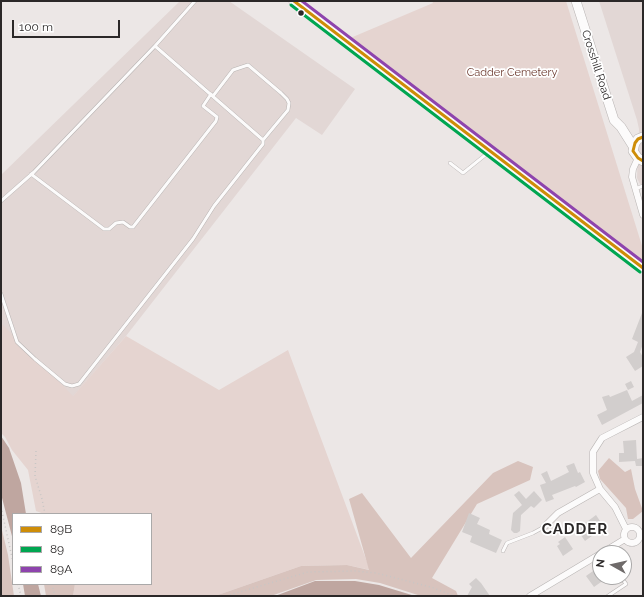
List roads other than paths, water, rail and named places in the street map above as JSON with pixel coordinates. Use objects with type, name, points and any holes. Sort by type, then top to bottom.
[{"type":"main road","points":[[294,1],[643,268]]},
{"type":"main road","name":"Crosshill Road","points":[[576,1],[614,120],[621,127],[633,146],[633,151],[640,159]]},
{"type":"main road","name":"Crosshill Road","points":[[621,127],[642,137]]},
{"type":"main road","points":[[633,146],[638,139],[642,137]]},
{"type":"street","points":[[640,159],[633,169],[632,177],[643,215]]},
{"type":"street","points":[[625,539],[624,534],[626,529],[615,507],[600,489],[593,473],[593,452],[602,438],[643,417]]},
{"type":"street","points":[[544,527],[558,513],[600,489]]},
{"type":"street","points":[[625,539],[632,543],[641,542],[640,526],[633,526],[626,529]]},
{"type":"street","points":[[615,545],[625,539]]},
{"type":"street","points":[[530,596],[592,559]]},
{"type":"lane","points":[[1,201],[31,174],[154,46],[195,1]]},
{"type":"lane","points":[[154,46],[263,140]]},
{"type":"lane","points":[[1,294],[17,342],[65,384],[72,386],[80,384],[193,240],[214,206],[263,144],[263,140],[288,110],[287,99],[248,65],[233,70],[203,106],[217,117],[216,121],[133,227],[130,227],[123,222],[116,223],[109,229],[104,229],[31,174]]},
{"type":"lane","points":[[450,163],[463,173],[491,151]]},
{"type":"lane","points":[[635,189],[643,186]]},
{"type":"lane","points":[[502,551],[507,543],[544,527]]},
{"type":"lane","points":[[608,596],[624,585]]},
{"type":"district","name":"CADDER","points":[[575,529]]},
{"type":"park label","name":"Cadder Cemetery","points":[[512,73]]}]
